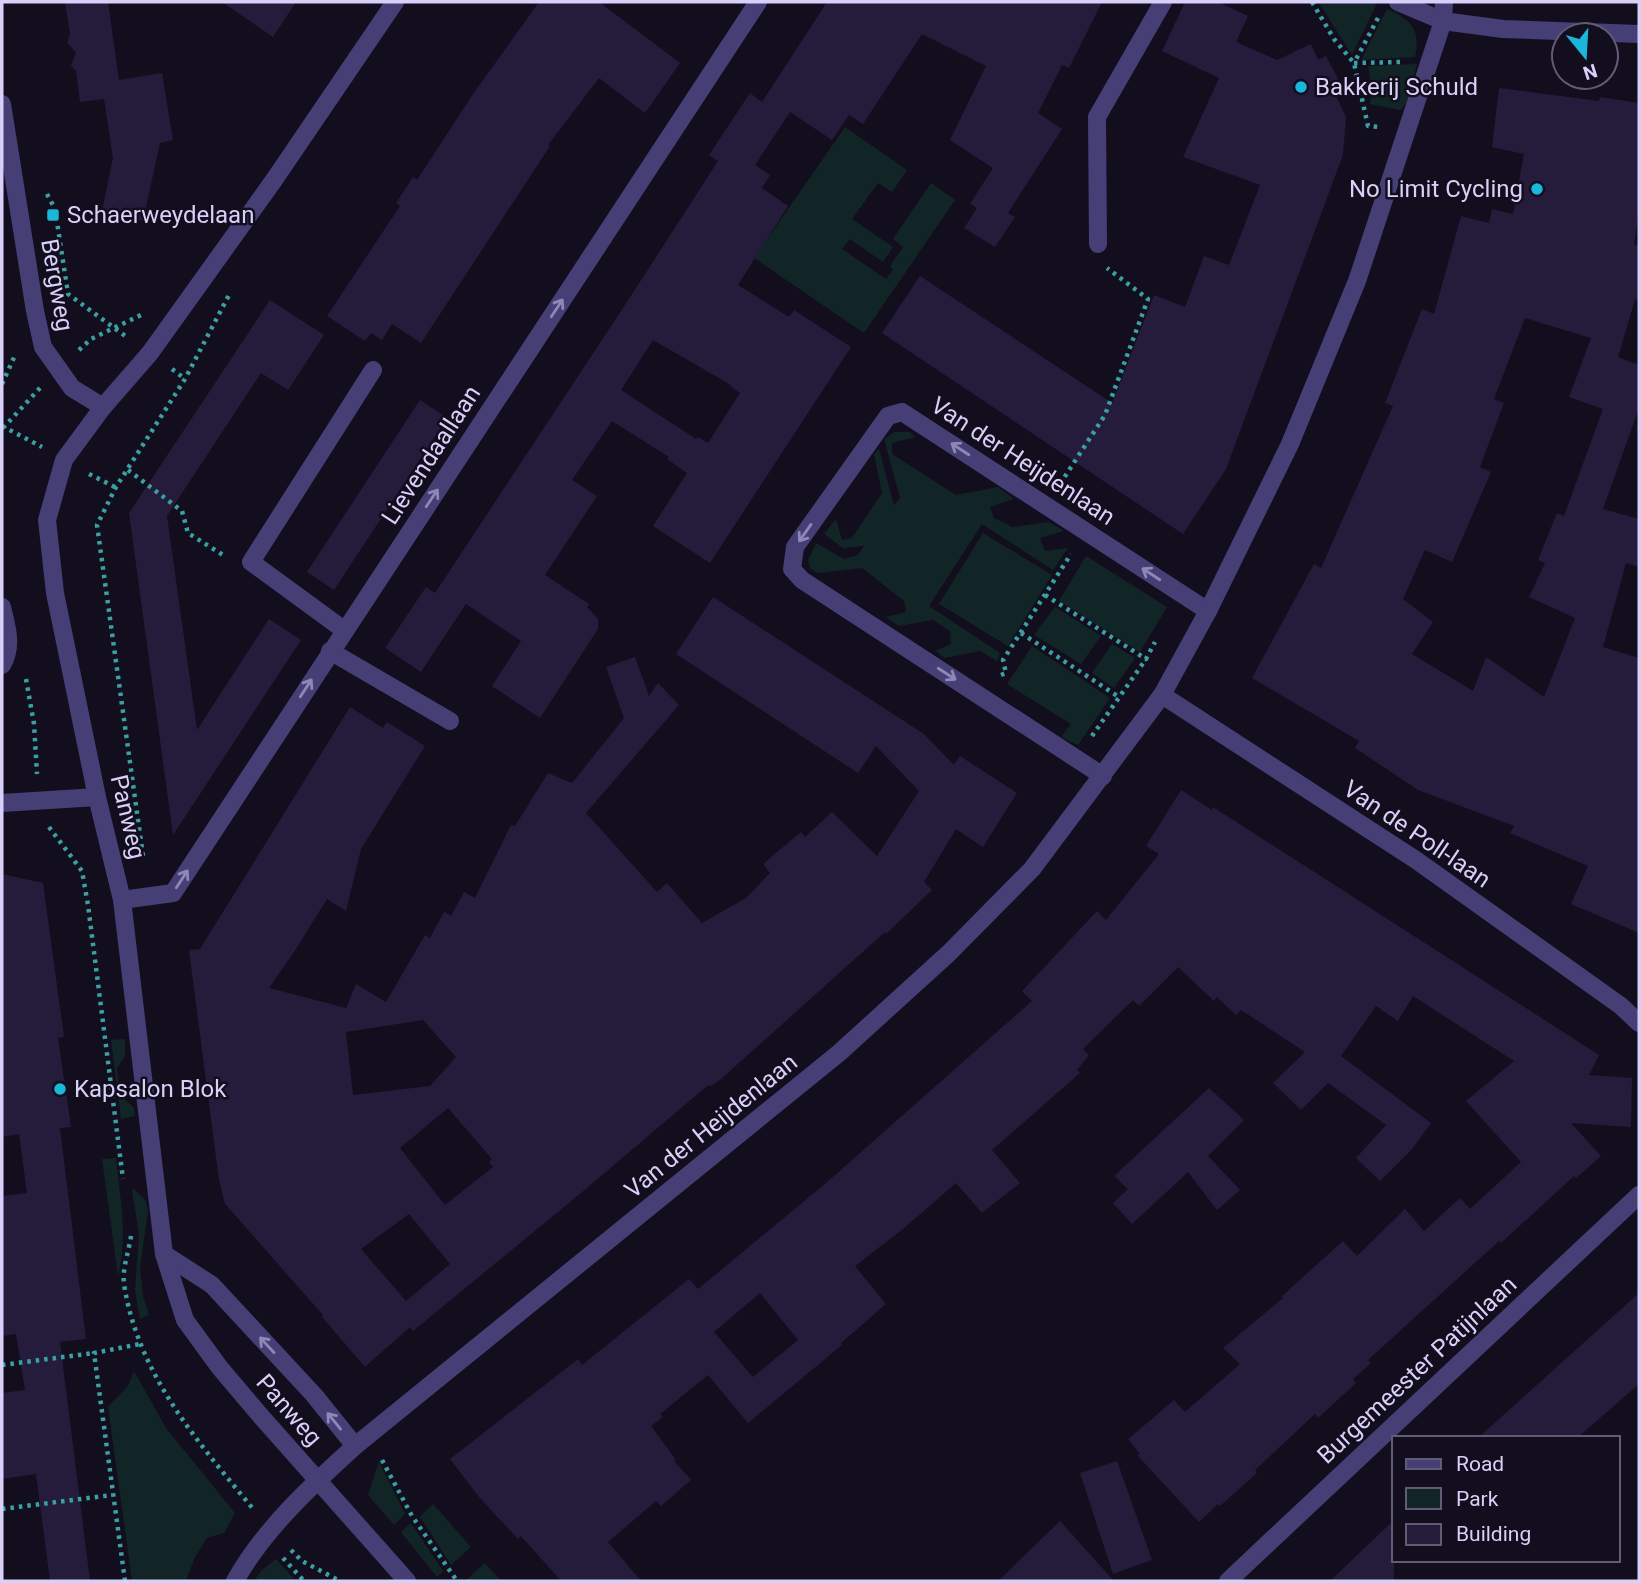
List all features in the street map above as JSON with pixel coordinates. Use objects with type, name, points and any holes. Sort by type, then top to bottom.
[{"type":"street","name":"Panweg","points":[[395,2],[274,180],[150,354],[103,407],[64,460],[47,520],[55,593],[97,797],[122,900],[164,1254],[185,1320],[220,1368],[407,1581]]},
{"type":"street","name":"Lievendaallaan","points":[[122,900],[173,893],[758,2]]},
{"type":"street","points":[[1098,244],[1097,117],[1163,2]]},
{"type":"street","points":[[1398,2],[1443,21],[1503,29],[1639,34]]},
{"type":"street","name":"Van der Heijdenlaan","points":[[235,1581],[249,1557],[271,1531],[318,1480],[362,1440],[839,1053],[949,953],[1032,869],[1162,695],[1208,611],[1290,444],[1357,281],[1443,21],[1444,2]]},
{"type":"street","name":"Bergweg","points":[[2,104],[43,347],[72,388],[103,407]]},
{"type":"street","points":[[344,630],[251,562],[373,370]]},
{"type":"street","name":"Van der Heijdenlaan","points":[[1103,776],[802,580],[792,569],[795,547],[888,416],[902,412],[1208,611]]},
{"type":"street","points":[[2,607],[9,636],[4,661]]},
{"type":"street","points":[[330,651],[450,721]]},
{"type":"street","name":"Van de Poll-laan","points":[[1162,695],[1416,860],[1620,1006],[1639,1023]]},
{"type":"street","points":[[2,803],[97,797]]},
{"type":"street","name":"Burgemeester Patijnlaan","points":[[1228,1581],[1639,1195]]},
{"type":"street","points":[[164,1254],[212,1285],[314,1395],[362,1440]]},
{"type":"path","points":[[1312,2],[1334,39],[1354,63],[1368,126],[1407,131]]},
{"type":"path","points":[[1354,63],[1380,14]]},
{"type":"path","points":[[1354,63],[1430,61]]},
{"type":"path","points":[[42,186],[55,209],[68,294],[185,379],[116,487],[97,525],[149,896]]},
{"type":"path","points":[[1046,505],[1105,415],[1148,299],[1096,260],[1098,244]]},
{"type":"path","points":[[2,428],[57,369],[92,339],[146,313]]},
{"type":"path","points":[[128,470],[182,511],[188,533],[230,559],[251,562]]},
{"type":"path","points":[[973,691],[982,680],[1006,673],[1003,660],[1072,552],[1080,548],[1092,535]]},
{"type":"path","points":[[1045,595],[1146,659]]},
{"type":"path","points":[[1021,633],[1119,697]]},
{"type":"path","points":[[1076,759],[1158,638]]},
{"type":"path","points":[[4,661],[26,677],[34,724],[35,764],[50,831],[82,871],[124,1182]]},
{"type":"path","points":[[129,1223],[131,1237],[124,1281],[140,1344],[176,1412],[271,1531],[302,1561],[340,1581]]},
{"type":"path","points":[[2,1365],[140,1344]]},
{"type":"path","points":[[94,1353],[125,1581]]},
{"type":"path","points":[[362,1440],[457,1581]]},
{"type":"path","points":[[2,1509],[112,1495]]},
{"type":"green space","points":[[1319,3],[1377,3],[1352,55]]},
{"type":"green space","points":[[1387,9],[1408,21],[1412,27],[1417,40],[1415,57],[1361,60]]},
{"type":"green space","points":[[1417,64],[1407,102],[1400,110],[1370,104],[1372,89],[1368,66]]},
{"type":"green space","points":[[845,127],[907,170],[892,192],[878,183],[852,219],[893,247],[883,262],[850,239],[842,249],[886,279],[893,269],[890,266],[903,247],[893,239],[931,183],[955,200],[864,333],[754,258]]},
{"type":"green space","points":[[894,432],[910,432],[915,437],[892,443],[892,454],[956,495],[998,487],[1014,499],[990,507],[994,518],[1012,527],[1049,522],[1064,531],[1040,538],[1045,551],[1068,548],[1053,570],[982,524],[929,606],[1000,653],[997,661],[980,651],[945,658],[935,651],[951,644],[950,631],[933,620],[899,626],[886,617],[906,612],[904,601],[862,568],[817,573],[810,568],[808,560],[816,543],[844,559],[858,555],[864,546],[843,548],[824,534],[836,519],[842,540],[852,538],[882,493],[874,454],[879,449],[894,505],[900,498],[884,439]]},
{"type":"green space","points":[[983,533],[1052,575],[1008,646],[939,604]]},
{"type":"green space","points":[[1086,556],[1167,607],[1140,652],[1059,601]]},
{"type":"green space","points":[[1055,607],[1101,636],[1081,664],[1034,635]]},
{"type":"green space","points":[[1112,644],[1135,658],[1114,688],[1092,673]]},
{"type":"green space","points":[[1032,646],[1110,698],[1078,745],[1061,737],[1071,724],[1007,684]]},
{"type":"green space","points":[[125,1039],[125,1056],[117,1068],[120,1095],[134,1108],[135,1116],[121,1119],[111,1040]]},
{"type":"green space","points":[[116,1158],[123,1232],[118,1276],[102,1159]]},
{"type":"green space","points":[[134,1189],[145,1200],[148,1210],[140,1267],[143,1296],[149,1315],[140,1319],[135,1290],[139,1234]]},
{"type":"green space","points":[[134,1371],[166,1428],[235,1513],[224,1533],[207,1538],[195,1557],[186,1581],[132,1581],[108,1407],[128,1386]]},
{"type":"green space","points":[[379,1461],[405,1514],[394,1525],[368,1495]]},
{"type":"green space","points":[[433,1504],[471,1547],[451,1565],[420,1517]]},
{"type":"green space","points":[[411,1523],[443,1571],[437,1577],[401,1532]]},
{"type":"green space","points":[[276,1559],[296,1581],[254,1581],[261,1571]]},
{"type":"green space","points":[[485,1563],[501,1581],[465,1581]]},
{"type":"building","points":[[65,2],[108,2],[119,80],[162,73],[173,140],[160,143],[143,221],[102,211],[113,158],[104,99],[80,102],[76,71],[71,66],[76,52],[67,43],[70,34]]},
{"type":"building","points":[[222,2],[296,2],[273,37]]},
{"type":"building","points":[[539,2],[599,2],[680,63],[645,113],[599,78],[548,145],[550,146],[421,343],[392,324],[382,340],[371,333],[365,341],[327,316],[400,206],[396,203],[413,177],[417,180],[473,94]]},
{"type":"building","points":[[827,2],[1102,2],[1069,68],[1062,65],[1038,113],[1062,129],[1008,213],[1015,217],[995,247],[964,228],[977,208],[970,204],[993,168],[950,140],[986,66],[922,34],[863,124],[849,115],[832,140],[790,112],[755,165],[770,175],[762,188],[788,206],[738,285],[789,317],[794,310],[851,347],[710,563],[653,526],[687,473],[667,459],[669,457],[612,421],[572,480],[597,496],[545,575],[589,604],[587,607],[598,619],[598,629],[540,718],[492,686],[521,641],[466,604],[421,672],[385,648],[426,587],[435,593],[625,305],[718,161],[709,155],[750,93],[762,102]],"holes":[[[653,340],[731,385],[740,393],[708,443],[698,437],[696,439],[621,390]]]},
{"type":"building","points":[[1185,2],[1218,2],[1248,16],[1236,42],[1277,60],[1311,44],[1318,60],[1326,56],[1345,92],[1336,96],[1346,117],[1343,155],[1226,469],[1183,534],[882,333],[920,276],[1112,403],[1154,295],[1185,307],[1204,256],[1229,265],[1260,185],[1183,157],[1219,78],[1162,51]]},
{"type":"building","points":[[1499,88],[1599,101],[1600,97],[1639,103],[1639,211],[1634,244],[1639,246],[1639,301],[1635,300],[1618,357],[1639,365],[1639,408],[1603,509],[1639,519],[1639,567],[1626,563],[1603,647],[1639,658],[1639,933],[1571,904],[1588,866],[1510,833],[1514,826],[1418,790],[1355,748],[1359,741],[1252,678],[1314,564],[1321,568],[1393,406],[1385,403],[1422,309],[1434,314],[1461,216],[1489,223],[1492,209],[1513,214],[1524,154],[1492,147]],"holes":[[[1525,318],[1591,338],[1569,397],[1603,409],[1564,516],[1557,513],[1538,560],[1545,563],[1529,597],[1575,618],[1544,697],[1486,657],[1473,691],[1412,654],[1433,622],[1403,599],[1425,550],[1452,562],[1491,472],[1480,467],[1504,403],[1494,399]]]},
{"type":"building","points":[[270,300],[324,335],[288,390],[261,373],[167,516],[197,730],[269,619],[301,640],[173,835],[129,513]]},
{"type":"building","points":[[420,400],[447,418],[334,590],[307,572]]},
{"type":"building","points":[[713,597],[924,734],[954,765],[960,756],[1017,793],[983,847],[956,829],[924,882],[932,890],[886,934],[885,932],[721,1079],[707,1086],[581,1193],[413,1331],[410,1327],[365,1367],[225,1204],[219,1180],[189,950],[200,949],[350,707],[383,728],[387,722],[425,746],[361,849],[346,911],[327,899],[269,988],[346,1008],[356,984],[386,1002],[425,935],[430,938],[444,912],[451,916],[464,892],[475,898],[511,825],[515,826],[548,773],[572,783],[624,718],[606,667],[635,657],[649,696],[658,683],[679,705],[586,813],[657,892],[667,883],[702,923],[746,898],[770,873],[763,864],[801,832],[805,837],[832,812],[877,856],[919,791],[876,746],[858,773],[676,654]],"holes":[[[423,1020],[456,1057],[430,1086],[353,1095],[346,1032]],[[448,1108],[492,1159],[489,1162],[493,1167],[445,1205],[400,1148]],[[409,1214],[450,1264],[406,1301],[361,1249]]]},
{"type":"building","points":[[1181,790],[1212,810],[1213,807],[1599,1055],[1589,1075],[1632,1078],[1631,1127],[1571,1123],[1601,1156],[1576,1178],[1574,1176],[1501,1243],[1499,1241],[1368,1360],[1371,1363],[1353,1379],[1356,1383],[1318,1418],[1315,1414],[1255,1470],[1257,1473],[1199,1522],[1137,1455],[1140,1454],[1128,1439],[1174,1400],[1185,1412],[1240,1364],[1223,1348],[1283,1298],[1282,1296],[1343,1241],[1357,1256],[1405,1209],[1424,1231],[1460,1198],[1470,1209],[1521,1162],[1466,1101],[1514,1061],[1413,996],[1398,1021],[1376,1006],[1341,1056],[1431,1123],[1412,1149],[1380,1181],[1356,1158],[1386,1125],[1328,1083],[1301,1110],[1273,1083],[1305,1052],[1241,1010],[1236,1015],[1217,997],[1214,1001],[1178,967],[1139,1006],[1133,1000],[1083,1049],[1089,1055],[1077,1070],[1080,1073],[992,1150],[1020,1183],[982,1213],[956,1183],[855,1266],[886,1304],[841,1343],[842,1345],[748,1423],[708,1375],[660,1414],[663,1417],[651,1426],[676,1460],[674,1461],[691,1480],[661,1506],[656,1501],[608,1542],[641,1581],[561,1581],[521,1536],[518,1539],[479,1497],[450,1459],[578,1359],[582,1365],[689,1279],[698,1289],[826,1183],[1032,1001],[1022,991],[1097,911],[1106,920],[1159,854],[1146,846]],"holes":[[[760,1293],[798,1340],[753,1377],[714,1332]]]},
{"type":"building","points":[[2,874],[43,883],[64,1037],[58,1038],[71,1127],[60,1128],[86,1339],[60,1342],[90,1581],[50,1581],[36,1474],[2,1479],[2,1393],[25,1390],[16,1334],[2,1336],[2,1196],[27,1193],[19,1134],[2,1137]]},
{"type":"building","points":[[1209,1088],[1244,1120],[1208,1156],[1240,1190],[1217,1210],[1188,1172],[1132,1224],[1113,1203],[1128,1189],[1114,1176]]},
{"type":"building","points":[[1639,1293],[1639,1384],[1579,1436],[1480,1436]]},
{"type":"building","points":[[1117,1461],[1152,1560],[1113,1574],[1080,1473]]},
{"type":"building","points":[[1060,1521],[1114,1581],[998,1581]]},
{"type":"building","points":[[1392,1522],[1394,1581],[1330,1581]]},
{"type":"place","name":"Bakkerij Schuld","points":[[1301,87]]},
{"type":"place","name":"No Limit Cycling","points":[[1537,189]]},
{"type":"place","name":"Schaerweydelaan","points":[[53,215]]},
{"type":"place","name":"Kapsalon Blok","points":[[60,1089]]}]
